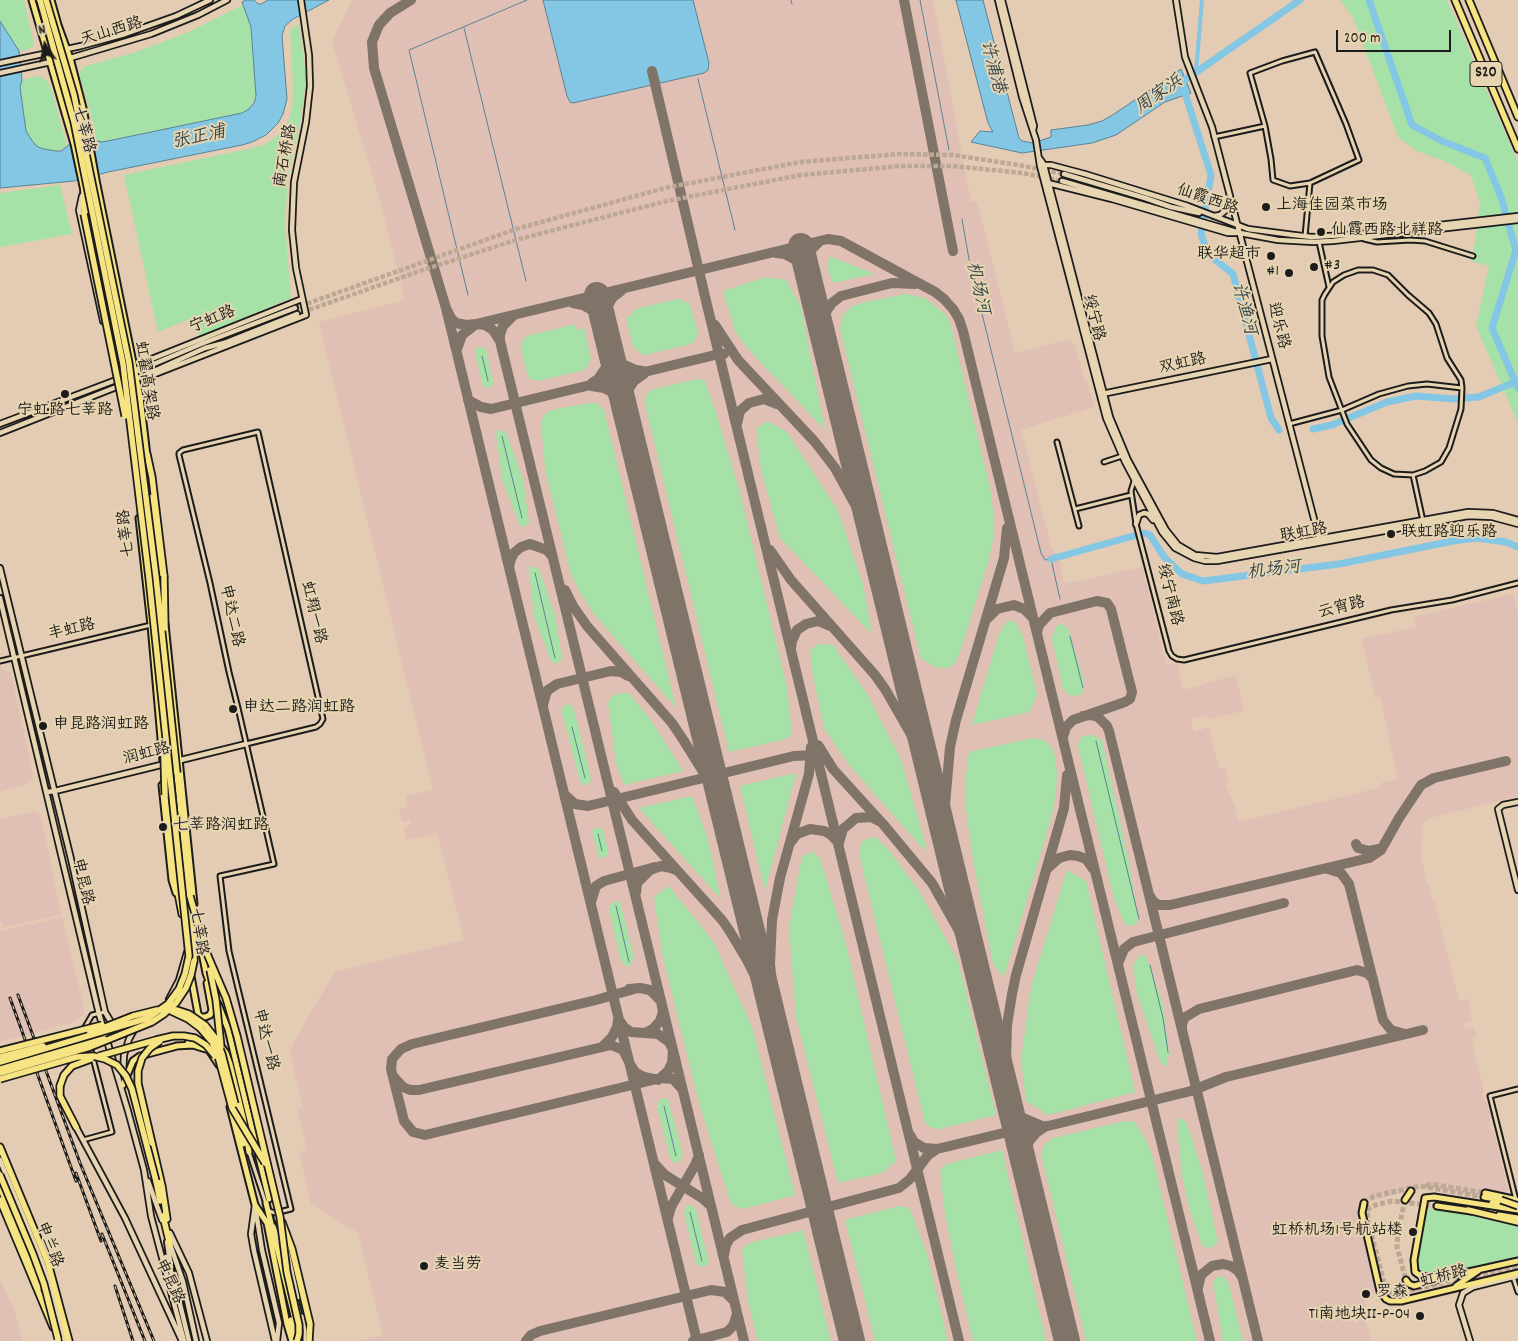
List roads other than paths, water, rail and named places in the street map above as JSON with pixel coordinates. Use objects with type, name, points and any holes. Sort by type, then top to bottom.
[{"type":"highway","name":"虹翟高架路","points":[[40,0],[68,96],[121,356],[149,578],[163,724]]},
{"type":"highway","name":"虹翟高架路","points":[[49,0],[50,16],[76,103],[129,363],[164,650],[190,896]]},
{"type":"highway","name":"S20","points":[[1455,0],[1518,148]]},
{"type":"highway","name":"S20","points":[[1469,0],[1518,117]]},
{"type":"highway","points":[[84,185],[84,214],[112,358],[133,449]]},
{"type":"highway","points":[[147,454],[152,477],[164,576],[164,650]]},
{"type":"highway","points":[[163,724],[165,795],[175,877],[182,915]]},
{"type":"highway","points":[[0,1062],[148,1018],[168,1004],[179,990],[186,974],[189,956],[163,724]]},
{"type":"highway","points":[[0,1070],[90,1047],[130,1032],[164,1014],[176,1003],[186,988],[191,975],[194,961],[190,896]]},
{"type":"highway","points":[[190,896],[214,982],[222,1054]]},
{"type":"highway","points":[[205,949],[233,1017],[270,1174],[296,1263],[310,1324],[309,1341]]},
{"type":"highway","points":[[0,1057],[88,1034],[144,1012],[177,1010],[189,1014],[205,1025],[216,1039],[222,1054],[235,1104]]},
{"type":"highway","points":[[171,1011],[188,1019],[200,1028],[212,1042],[218,1056],[232,1108],[270,1174]]},
{"type":"highway","points":[[0,1051],[117,1022]]},
{"type":"highway","points":[[76,1127],[60,1096],[60,1086],[64,1076],[72,1066],[82,1061],[163,1038],[184,1036],[195,1038],[210,1049],[220,1067]]},
{"type":"highway","points":[[163,1038],[150,1048],[142,1058],[138,1071],[138,1083],[162,1186],[167,1219]]},
{"type":"highway","points":[[0,1070],[6,1064],[23,1055]]},
{"type":"highway","points":[[0,1079],[77,1057],[93,1056],[117,1065],[126,1076],[132,1090],[156,1181],[170,1245]]},
{"type":"highway","points":[[0,1147],[48,1263],[69,1341]]},
{"type":"highway","points":[[0,1174],[41,1276],[58,1340]]},
{"type":"highway","points":[[0,1187],[42,1287]]},
{"type":"highway","points":[[0,1200],[58,1340]]},
{"type":"highway","points":[[1501,1200],[1517,1202]]},
{"type":"highway","points":[[162,1206],[167,1219]]},
{"type":"highway","points":[[1468,1210],[1518,1220]]},
{"type":"highway","points":[[281,1214],[287,1272],[299,1325],[298,1341]]},
{"type":"main road","name":"七莘路","points":[[32,0],[84,185],[123,377],[151,625],[163,764],[162,794],[172,880],[182,915],[198,1014],[205,1018],[210,1015],[212,1010],[197,926],[147,454],[136,378],[83,108],[70,58],[49,0]]},
{"type":"main road","name":"天山西路","points":[[0,63],[67,49],[148,26],[210,0]]},
{"type":"main road","name":"天山西路","points":[[0,72],[70,58],[151,34],[198,15],[227,0]]},
{"type":"main road","name":"南石桥路","points":[[301,0],[309,55],[309,94],[306,122],[294,182],[292,214],[293,248],[306,315]]},
{"type":"main road","name":"绥宁路","points":[[998,0],[1022,97],[1047,182],[1106,418],[1122,456],[1135,477]]},
{"type":"main road","name":"绥宁路","points":[[1002,0],[1034,126],[1033,130]]},
{"type":"main road","name":"迎乐路","points":[[1176,0],[1185,56],[1209,118],[1320,542]]},
{"type":"main road","name":"仙霞西路","points":[[1042,165],[1051,165],[1085,174],[1264,232],[1305,236],[1352,234],[1518,220]]},
{"type":"main road","points":[[1064,174],[1180,209],[1188,208]]},
{"type":"main road","points":[[1062,181],[1210,226]]},
{"type":"main road","name":"仙霞西路","points":[[1047,182],[1184,218]]},
{"type":"main road","points":[[84,185],[80,210],[116,380]]},
{"type":"main road","points":[[1152,195],[1180,209]]},
{"type":"main road","points":[[1212,216],[1220,215],[1226,210],[1231,200]]},
{"type":"main road","name":"仙霞西路","points":[[1210,226],[1278,240],[1319,242],[1518,216]]},
{"type":"main road","name":"仙霞西路","points":[[1210,226],[1228,233],[1240,233]]},
{"type":"main road","points":[[1228,233],[1242,241]]},
{"type":"main road","name":"宁虹路","points":[[135,372],[149,360],[302,299]]},
{"type":"main road","name":"宁虹路","points":[[0,424],[116,380],[201,344],[295,308]]},
{"type":"main road","name":"宁虹路","points":[[0,433],[173,364],[192,354],[297,314]]},
{"type":"main road","name":"宁虹路","points":[[136,378],[150,376],[306,315]]},
{"type":"main road","points":[[192,354],[219,350]]},
{"type":"main road","name":"双虹路","points":[[1101,395],[1272,359]]},
{"type":"main road","name":"绥宁路","points":[[1101,395],[1135,477]]},
{"type":"main road","name":"联虹路","points":[[1135,477],[1162,532],[1168,540],[1180,551],[1205,561],[1231,560],[1468,512],[1492,513],[1518,520]]},
{"type":"main road","name":"联虹路","points":[[1135,477],[1171,538],[1178,545],[1195,555],[1205,557],[1224,557],[1456,518],[1480,516],[1503,519],[1518,524]]},
{"type":"main road","points":[[1136,524],[1139,515],[1148,514],[1162,532]]},
{"type":"main road","name":"申昆路","points":[[0,568],[55,791],[106,1012]]},
{"type":"main road","name":"申昆路","points":[[0,598],[99,1014],[144,1170],[160,1212],[165,1236],[183,1282],[196,1341]]},
{"type":"main road","points":[[151,625],[165,622]]},
{"type":"main road","name":"润虹路","points":[[47,794],[180,759],[246,744]]},
{"type":"main road","points":[[1518,802],[1503,805],[1498,809],[1518,890]]},
{"type":"main road","points":[[128,1111],[123,1084],[124,1055],[129,1039],[136,1027],[158,1012],[169,999],[179,980],[187,952]]},
{"type":"main road","name":"七莘路","points":[[206,973],[228,1029],[267,1201],[271,1228],[298,1341]]},
{"type":"main road","points":[[106,1012],[111,1022],[120,1026],[147,1019]]},
{"type":"main road","points":[[123,1084],[133,1061],[140,1056],[190,1042],[212,1042],[220,1045],[226,1053],[235,1084],[250,1152]]},
{"type":"main road","points":[[176,1046],[193,1045],[203,1047],[214,1056],[219,1067],[255,1205],[262,1250],[279,1323],[276,1341]]},
{"type":"main road","points":[[235,1104],[242,1133],[250,1152]]},
{"type":"main road","name":"申昆路","points":[[76,1127],[125,1218],[183,1341]]},
{"type":"main road","points":[[242,1133],[244,1160]]},
{"type":"main road","name":"申兰路","points":[[0,1160],[43,1264],[64,1341]]},
{"type":"main road","name":"申昆路","points":[[144,1170],[151,1216],[183,1341]]},
{"type":"main road","points":[[1405,1200],[1411,1192]]},
{"type":"main road","points":[[1501,1200],[1484,1195],[1517,1202]]},
{"type":"main road","points":[[1457,1274],[1422,1277],[1415,1272],[1413,1264],[1425,1198],[1430,1196],[1518,1210]]},
{"type":"main road","points":[[1475,1203],[1517,1202]]},
{"type":"main road","name":"虹桥路","points":[[1364,1203],[1362,1213],[1380,1291],[1390,1301],[1401,1301],[1453,1288],[1516,1276]]},
{"type":"main road","points":[[255,1205],[251,1234],[276,1341]]},
{"type":"main road","points":[[255,1205],[266,1223],[292,1341]]},
{"type":"main road","points":[[1437,1206],[1468,1210]]},
{"type":"main road","points":[[167,1219],[171,1237],[190,1273],[207,1341]]},
{"type":"main road","points":[[165,1236],[174,1280]]},
{"type":"main road","name":"申昆路","points":[[160,1248],[174,1280],[189,1341]]},
{"type":"main road","name":"虹桥路","points":[[1406,1280],[1414,1286],[1457,1274],[1518,1261]]},
{"type":"main road","points":[[1453,1288],[1481,1269]]},
{"type":"main road","points":[[281,1273],[298,1341]]},
{"type":"main road","points":[[1470,1341],[1460,1305],[1461,1297],[1467,1289],[1516,1276]]},
{"type":"street","points":[[1315,52],[1346,124],[1359,160],[1310,183],[1290,186],[1272,180],[1271,159],[1265,126],[1250,73],[1282,61],[1315,52]]},
{"type":"street","points":[[1214,137],[1265,126]]},
{"type":"street","points":[[1305,236],[1310,183]]},
{"type":"street","points":[[1361,238],[1377,242],[1425,241],[1473,256]]},
{"type":"street","points":[[1319,242],[1329,287]]},
{"type":"street","points":[[1358,270],[1373,270],[1388,275],[1429,313],[1436,324],[1446,358],[1461,380],[1462,390],[1461,404],[1449,448],[1441,462],[1414,475],[1394,474],[1380,468],[1370,460],[1347,424],[1329,377],[1322,336],[1322,300],[1333,282],[1344,275],[1358,270]]},
{"type":"street","points":[[1289,424],[1342,411],[1379,394],[1408,386],[1427,384],[1462,390]]},
{"type":"street","name":"虹翔一路","points":[[246,744],[316,727],[323,718],[258,432]]},
{"type":"street","name":"申达二路","points":[[220,876],[274,864],[179,453],[183,450],[258,432]]},
{"type":"street","points":[[1057,442],[1079,526]]},
{"type":"street","points":[[1104,462],[1122,456]]},
{"type":"street","points":[[1414,475],[1423,524]]},
{"type":"street","points":[[1075,510],[1131,495],[1135,477]]},
{"type":"street","name":"绥宁南路","points":[[1131,495],[1136,524],[1172,656]]},
{"type":"street","name":"云宵路","points":[[1172,656],[1178,660],[1184,660],[1391,610],[1452,600],[1518,584]]},
{"type":"street","name":"丰虹路","points":[[0,661],[151,625]]},
{"type":"street","name":"申达一路","points":[[220,876],[229,951],[291,1209],[281,1214]]},
{"type":"street","points":[[83,1140],[112,1132],[86,1035],[88,1020],[92,1015],[106,1012]]},
{"type":"street","points":[[1517,1202],[1490,1096],[1518,1089]]},
{"type":"street","points":[[250,1152],[267,1201],[301,1319]]},
{"type":"street","points":[[269,1211],[281,1214]]},
{"type":"street","points":[[281,1214],[277,1214],[276,1217],[289,1257],[305,1330],[305,1341]]},
{"type":"street","points":[[284,1258],[289,1257]]},
{"type":"street","points":[[1516,1276],[1518,1292]]},
{"type":"water","name":"张正浦","points":[[254,0],[261,4],[268,0],[329,0],[293,19],[285,26],[282,36],[287,99],[283,114],[278,123],[266,135],[242,145],[108,172],[74,181],[0,188],[0,21],[19,51],[22,80],[20,87],[26,131],[38,147],[61,151],[70,144],[91,140],[103,142],[242,113],[249,109],[254,103],[256,96],[251,27],[242,2]]},
{"type":"water","points":[[543,0],[693,0],[709,63],[708,70],[704,73],[573,103],[570,102]]},
{"type":"water","name":"许浦港","points":[[956,0],[983,0],[1019,138],[1022,141],[1033,143],[1051,137],[1051,130],[1088,125],[1102,121],[1181,69],[1191,93],[1165,102],[1116,135],[1092,143],[1022,153],[971,142],[980,131],[993,132],[988,123]]},
{"type":"waterway","points":[[468,295],[409,50],[527,0]]},
{"type":"waterway","points":[[791,0],[792,4]]},
{"type":"waterway","points":[[920,0],[949,150]]},
{"type":"waterway","points":[[1196,71],[1202,0]]},
{"type":"waterway","name":"周家浜","points":[[1179,84],[1300,0]]},
{"type":"waterway","points":[[1369,0],[1412,125],[1442,141],[1485,158],[1501,197],[1516,251]]},
{"type":"waterway","points":[[464,28],[526,281]]},
{"type":"waterway","points":[[698,79],[735,230]]},
{"type":"waterway","name":"许渔河","points":[[1183,87],[1211,175],[1201,234],[1208,254],[1233,274],[1271,418],[1279,430]]},
{"type":"waterway","name":"机场河","points":[[962,219],[970,265],[1041,553],[1045,560],[1051,559],[1060,599]]},
{"type":"waterway","points":[[1517,247],[1492,328],[1518,388]]},
{"type":"waterway","points":[[482,356],[488,381]]},
{"type":"waterway","points":[[1313,429],[1332,425],[1387,402],[1416,396],[1453,399],[1479,397],[1515,382]]},
{"type":"waterway","points":[[502,436],[522,518]]},
{"type":"waterway","name":"机场河","points":[[1051,559],[1144,533],[1150,535],[1164,557],[1182,574],[1203,581],[1339,564],[1477,538],[1506,542],[1518,547]]},
{"type":"waterway","points":[[535,573],[555,658]]},
{"type":"waterway","points":[[1070,636],[1083,688]]},
{"type":"waterway","points":[[572,727],[585,778]]},
{"type":"waterway","points":[[1096,741],[1139,919]]},
{"type":"waterway","points":[[598,834],[602,851]]},
{"type":"waterway","points":[[616,906],[629,962]]},
{"type":"waterway","points":[[1150,965],[1163,1018],[1168,1052]]},
{"type":"waterway","points":[[664,1106],[676,1156]]},
{"type":"waterway","points":[[690,1212],[702,1261]]},
{"type":"tunnel","points":[[295,308],[516,229],[665,188],[800,162],[899,154],[953,155],[1064,174]]},
{"type":"tunnel","points":[[297,314],[519,239],[667,201],[801,175],[900,166],[952,166],[1023,173],[1062,181]]},
{"type":"tunnel","points":[[1426,1185],[1485,1193]]},
{"type":"tunnel","points":[[1364,1203],[1374,1196],[1420,1186],[1484,1197]]},
{"type":"tunnel","points":[[269,1199],[271,1216]]},
{"type":"tunnel","points":[[1405,1200],[1398,1232],[1397,1247],[1406,1280]]},
{"type":"tunnel","points":[[1437,1206],[1392,1201],[1375,1205],[1367,1211],[1386,1291],[1397,1293],[1518,1267]]},
{"type":"railway","points":[[18,995],[80,1163],[154,1341]]},
{"type":"railway","points":[[10,998],[76,1181]]},
{"type":"railway","points":[[76,1173],[101,1241]]},
{"type":"railway","points":[[102,1234],[145,1341]]},
{"type":"railway","points":[[115,1286],[133,1341]]},
{"type":"place","name":"上海佳园菜市场","points":[[1266,207]]},
{"type":"place","name":"仙霞西路北祥路","points":[[1321,232]]},
{"type":"place","name":"联华超市","points":[[1271,256]]},
{"type":"place","name":"#3","points":[[1314,267]]},
{"type":"place","name":"#1","points":[[1289,273]]},
{"type":"place","name":"宁虹路七莘路","points":[[65,394]]},
{"type":"place","name":"联虹路迎乐路","points":[[1391,534]]},
{"type":"place","name":"申达二路润虹路","points":[[233,709]]},
{"type":"place","name":"申昆路润虹路","points":[[43,726]]},
{"type":"place","name":"七莘路润虹路","points":[[163,827]]},
{"type":"place","name":"虹桥机场1号航站楼","points":[[1413,1232]]},
{"type":"place","name":"麦当劳","points":[[424,1266]]},
{"type":"place","name":"罗森","points":[[1366,1294]]},
{"type":"place","name":"T1南地块II-P-04","points":[[1420,1316]]}]
